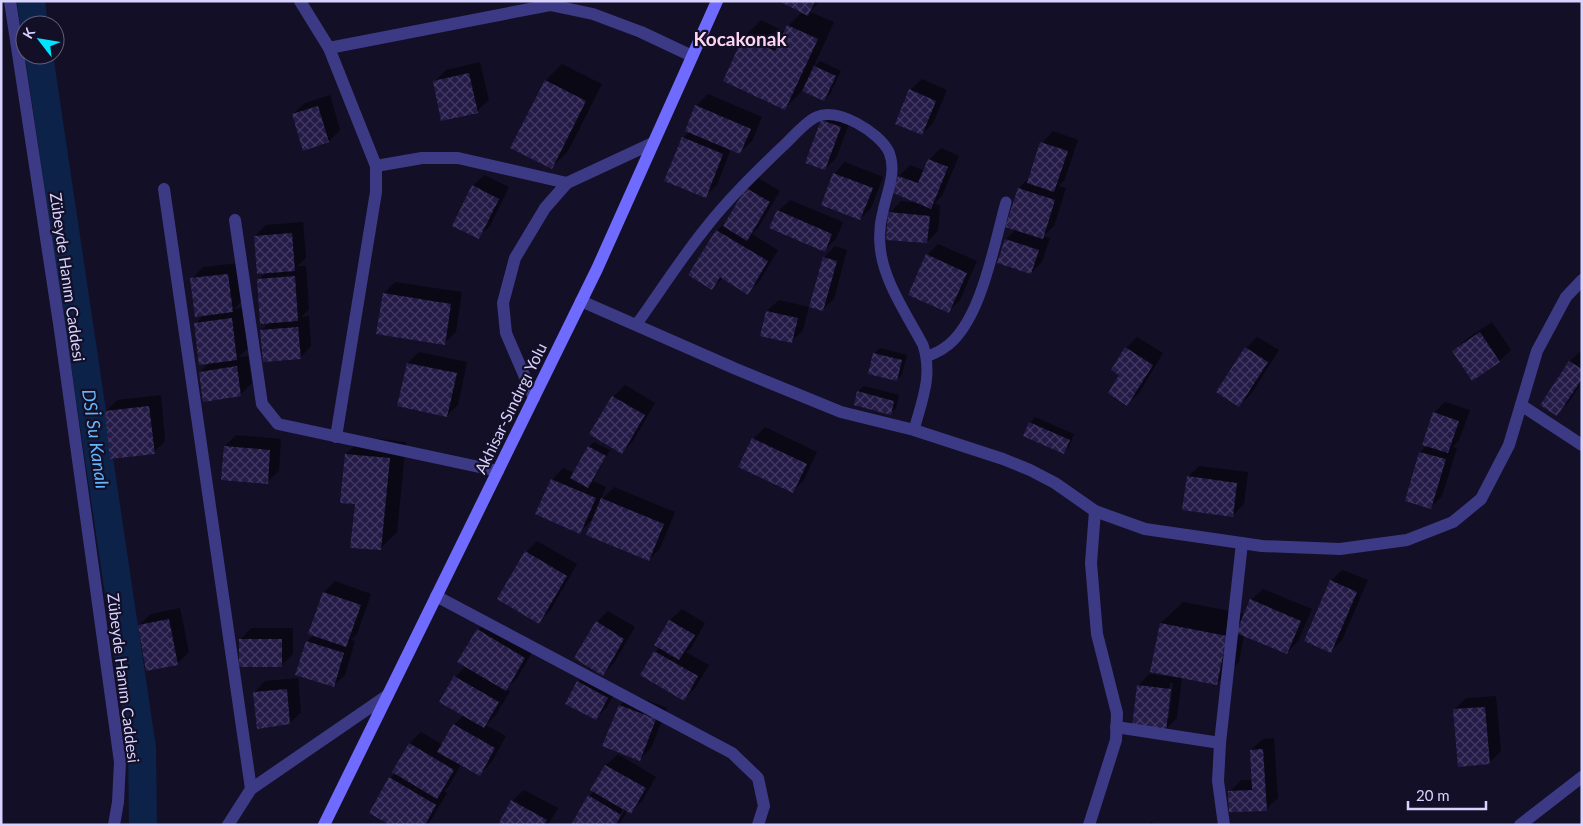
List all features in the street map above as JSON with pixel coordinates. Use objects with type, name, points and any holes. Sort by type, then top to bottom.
[{"type":"main road","name":"Akhisar-Sındırgı Yolu","points":[[324,825],[581,301],[716,1]]},
{"type":"street","name":"Zübeyde Hanım Caddesi","points":[[10,1],[59,321],[120,762],[118,802],[114,825]]},
{"type":"street","points":[[300,1],[329,48],[376,166],[376,192],[336,437]]},
{"type":"street","points":[[329,48],[550,5],[593,14],[642,32],[692,56]]},
{"type":"street","points":[[534,398],[506,333],[503,303],[515,258],[545,208],[567,182],[653,143]]},
{"type":"street","points":[[376,166],[422,158],[458,158],[567,182]]},
{"type":"street","points":[[164,189],[251,788]]},
{"type":"street","points":[[235,220],[262,404],[278,424],[498,471]]},
{"type":"street","points":[[581,301],[736,369],[841,412],[914,430],[1003,459],[1054,482],[1095,511],[1145,529],[1262,546],[1340,548],[1407,540],[1453,522],[1481,500],[1509,445],[1537,351],[1566,297],[1582,280]]},
{"type":"street","points":[[1521,405],[1582,445]]},
{"type":"street","points":[[1089,825],[1116,740],[1117,713],[1098,634],[1091,563],[1095,511]]},
{"type":"street","points":[[1224,825],[1218,781],[1220,743],[1242,543]]},
{"type":"street","points":[[436,596],[732,753],[758,778],[764,806],[758,825]]},
{"type":"street","points":[[228,825],[251,788],[388,695]]},
{"type":"street","points":[[1116,727],[1220,743]]},
{"type":"street","points":[[1520,825],[1582,778]]},
{"type":"lane","points":[[636,325],[704,230],[727,203],[814,118],[825,114],[836,114],[855,122],[878,138],[888,152],[892,164],[892,176],[880,229],[880,246],[887,276],[923,345],[927,357],[928,374],[914,430]]},
{"type":"lane","points":[[927,357],[945,348],[964,328],[973,313],[1006,202]]},
{"type":"building","points":[[779,1],[815,1],[808,16]]},
{"type":"building","points":[[787,25],[818,39],[785,110],[723,81],[743,37],[775,51]]},
{"type":"building","points":[[814,66],[836,76],[824,101],[802,91]]},
{"type":"building","points":[[469,73],[478,113],[441,121],[433,81]]},
{"type":"building","points":[[545,80],[586,101],[552,169],[510,148]]},
{"type":"building","points":[[909,89],[936,101],[922,135],[895,124]]},
{"type":"building","points":[[695,105],[751,129],[740,154],[685,131]]},
{"type":"building","points":[[318,106],[329,142],[303,151],[292,114]]},
{"type":"building","points":[[821,120],[841,127],[825,170],[805,163]]},
{"type":"building","points":[[682,137],[723,154],[706,198],[664,181]]},
{"type":"building","points":[[1040,142],[1068,151],[1054,192],[1027,183]]},
{"type":"building","points":[[928,159],[948,167],[931,209],[891,192],[898,176],[918,183]]},
{"type":"building","points":[[833,173],[873,188],[860,220],[821,205]]},
{"type":"building","points":[[472,185],[499,199],[479,239],[452,226]]},
{"type":"building","points":[[746,188],[770,202],[747,241],[723,226]]},
{"type":"building","points":[[1018,188],[1055,200],[1043,239],[1005,227]]},
{"type":"building","points":[[777,210],[832,234],[825,252],[769,228]]},
{"type":"building","points":[[888,212],[930,216],[927,243],[886,240]]},
{"type":"building","points":[[716,230],[768,261],[748,295],[720,277],[712,290],[688,275]]},
{"type":"building","points":[[292,233],[295,271],[257,274],[254,236]]},
{"type":"building","points":[[1005,239],[1039,250],[1031,274],[997,263]]},
{"type":"building","points":[[926,254],[967,273],[949,313],[908,295]]},
{"type":"building","points":[[823,257],[837,261],[823,311],[809,307]]},
{"type":"building","points":[[228,274],[233,312],[195,317],[190,278]]},
{"type":"building","points":[[295,276],[298,321],[260,324],[257,279]]},
{"type":"building","points":[[383,293],[451,304],[445,345],[376,334]]},
{"type":"building","points":[[766,311],[798,318],[792,343],[760,336]]},
{"type":"building","points":[[232,318],[237,360],[199,365],[194,323]]},
{"type":"building","points":[[298,327],[301,359],[263,362],[260,330]]},
{"type":"building","points":[[1480,332],[1500,362],[1472,381],[1452,351]]},
{"type":"building","points":[[1125,347],[1153,365],[1127,406],[1108,393],[1119,375],[1111,370]]},
{"type":"building","points":[[1245,347],[1268,362],[1239,407],[1216,392]]},
{"type":"building","points":[[873,353],[902,360],[897,381],[868,374]]},
{"type":"building","points":[[1569,361],[1582,369],[1582,379],[1557,416],[1540,405]]},
{"type":"building","points":[[407,363],[457,373],[447,417],[397,406]]},
{"type":"building","points":[[237,366],[241,396],[203,402],[199,372]]},
{"type":"building","points":[[857,391],[894,401],[891,415],[854,405]]},
{"type":"building","points":[[612,396],[645,415],[622,454],[589,434]]},
{"type":"building","points":[[149,406],[155,454],[110,459],[105,411]]},
{"type":"building","points":[[1433,412],[1459,421],[1448,453],[1422,445]]},
{"type":"building","points":[[1029,422],[1070,440],[1064,454],[1023,436]]},
{"type":"building","points":[[752,438],[807,464],[793,493],[738,467]]},
{"type":"building","points":[[224,446],[270,450],[268,484],[221,480]]},
{"type":"building","points":[[588,446],[606,456],[588,488],[570,478]]},
{"type":"building","points":[[1419,452],[1446,459],[1431,509],[1405,501]]},
{"type":"building","points":[[345,454],[390,458],[381,550],[350,548],[355,504],[340,503]]},
{"type":"building","points":[[1187,476],[1237,483],[1233,517],[1182,510]]},
{"type":"building","points":[[551,479],[596,498],[580,534],[535,514]]},
{"type":"building","points":[[601,498],[664,524],[649,561],[586,535]]},
{"type":"building","points":[[525,551],[567,576],[539,624],[497,599]]},
{"type":"building","points":[[1330,580],[1357,592],[1331,653],[1304,641]]},
{"type":"building","points":[[323,592],[361,605],[346,647],[308,634]]},
{"type":"building","points":[[1250,599],[1301,621],[1287,654],[1236,633]]},
{"type":"building","points":[[169,619],[178,665],[146,671],[138,625]]},
{"type":"building","points":[[669,620],[695,635],[679,660],[654,645]]},
{"type":"building","points":[[596,621],[624,639],[603,676],[574,658]]},
{"type":"building","points":[[1160,623],[1227,636],[1217,685],[1150,672]]},
{"type":"building","points":[[477,629],[525,658],[506,691],[457,662]]},
{"type":"building","points":[[239,639],[282,639],[282,667],[239,667]]},
{"type":"building","points":[[306,641],[344,653],[334,687],[295,675]]},
{"type":"building","points":[[654,651],[698,676],[684,701],[640,675]]},
{"type":"building","points":[[454,676],[499,702],[484,728],[439,702]]},
{"type":"building","points":[[577,681],[608,698],[596,720],[565,704]]},
{"type":"building","points":[[1137,685],[1171,689],[1166,731],[1132,727]]},
{"type":"building","points":[[287,689],[290,724],[257,729],[253,692]]},
{"type":"building","points":[[619,705],[656,719],[640,761],[602,746]]},
{"type":"building","points":[[1485,707],[1490,764],[1458,767],[1453,709]]},
{"type":"building","points":[[453,724],[495,748],[480,776],[437,752]]},
{"type":"building","points":[[409,743],[454,770],[437,799],[392,772]]},
{"type":"building","points":[[1263,749],[1267,811],[1229,812],[1228,791],[1252,790],[1250,750]]},
{"type":"building","points":[[605,765],[646,788],[631,814],[590,790]]},
{"type":"building","points":[[389,777],[436,805],[425,825],[390,825],[369,813]]},
{"type":"building","points":[[588,795],[621,815],[615,825],[571,825]]},
{"type":"building","points":[[511,800],[547,820],[544,825],[498,825]]},
{"type":"waterway","name":"DSİ Su Kanalı","points":[[31,1],[33,15]]},
{"type":"waterway","name":"DSİ Su Kanalı","points":[[40,65],[142,748],[143,825]]},
{"type":"district","name":"Kocakonak","points":[[740,38]]}]
